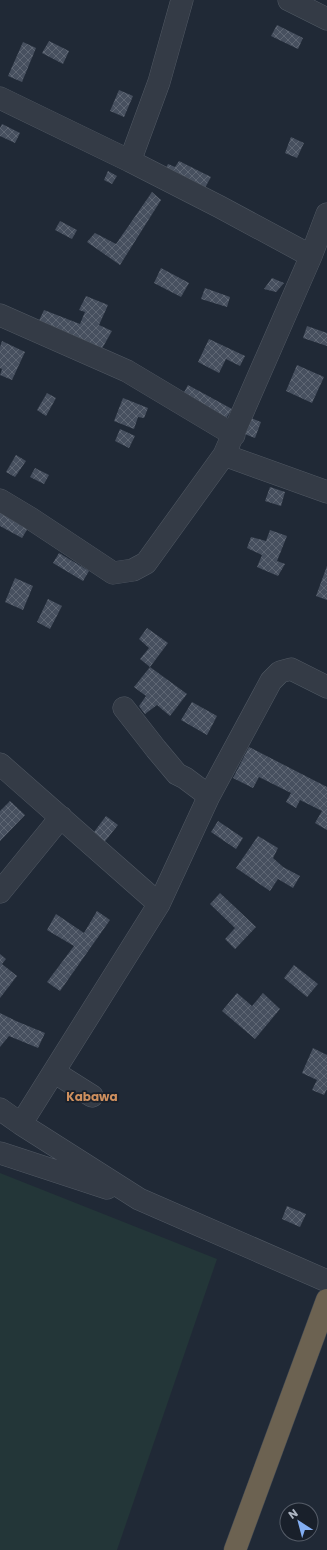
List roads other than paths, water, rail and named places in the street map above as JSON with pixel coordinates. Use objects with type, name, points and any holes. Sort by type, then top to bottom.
[{"type":"highway","points":[[235,1550],[327,1300]]},
{"type":"street","points":[[130,161],[159,82],[182,0]]},
{"type":"street","points":[[289,0],[327,19]]},
{"type":"street","points":[[0,98],[220,206],[311,256]]},
{"type":"street","points":[[0,500],[113,573],[133,570],[146,563],[224,455],[311,256],[327,214]]},
{"type":"street","points":[[0,315],[127,371],[234,435]]},
{"type":"street","points":[[224,455],[327,492]]},
{"type":"street","points":[[21,1124],[159,904],[209,796],[271,681],[280,672],[291,668],[327,687]]},
{"type":"street","points":[[124,708],[177,774],[185,778],[209,796]]},
{"type":"street","points":[[0,764],[61,816],[159,904]]},
{"type":"street","points":[[0,892],[61,816]]},
{"type":"street","points":[[54,1072],[92,1096]]},
{"type":"street","points":[[0,1109],[139,1199]]},
{"type":"street","points":[[0,1153],[139,1199],[327,1281]]},
{"type":"district","name":"Kabawa","points":[[92,1096]]}]
